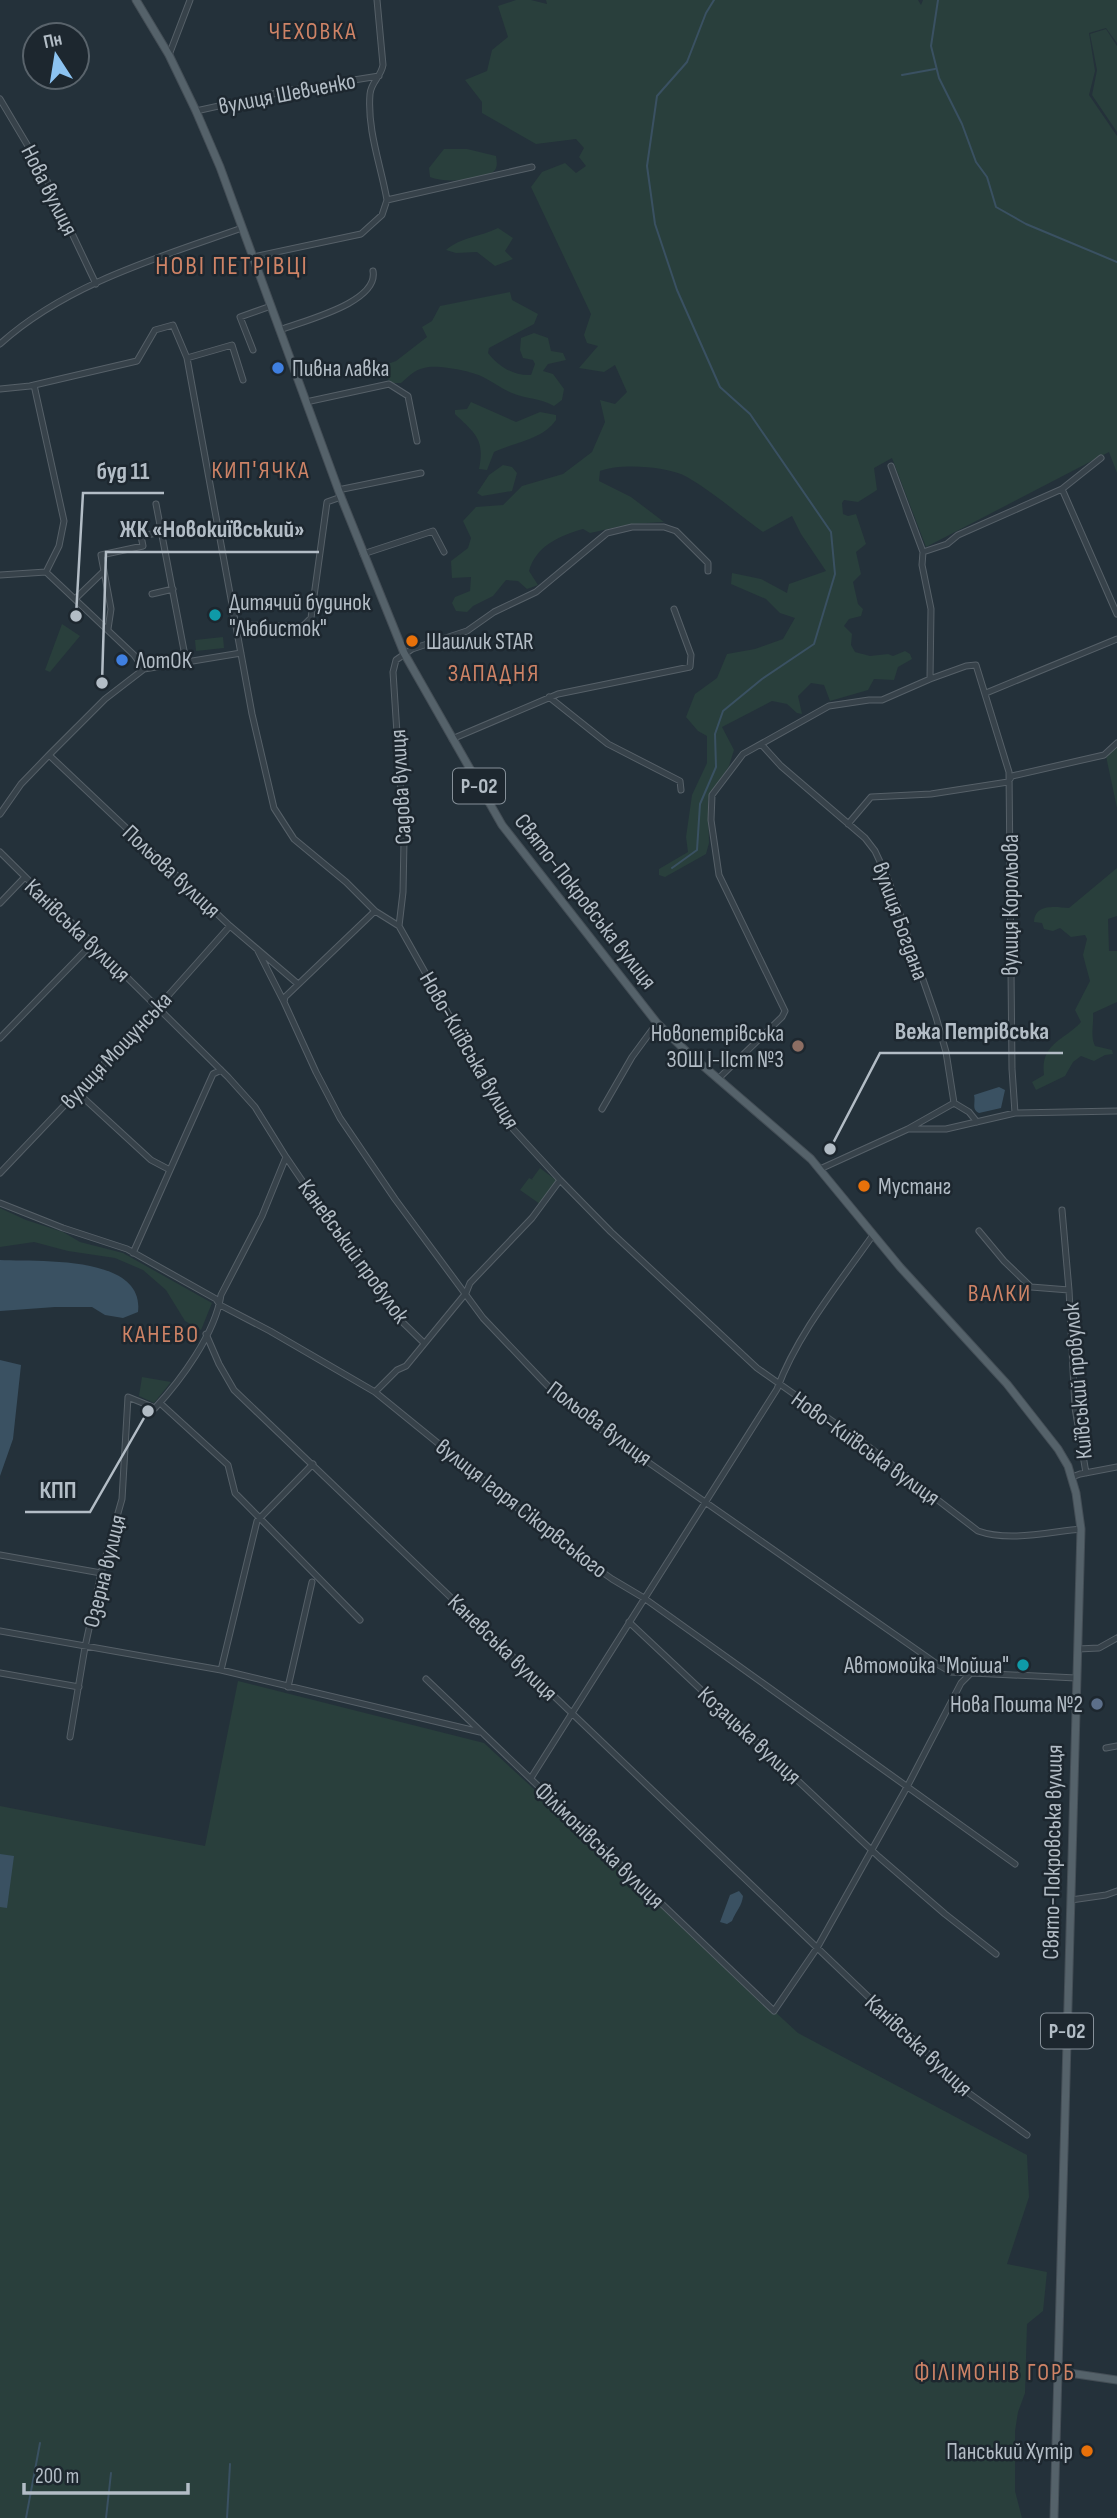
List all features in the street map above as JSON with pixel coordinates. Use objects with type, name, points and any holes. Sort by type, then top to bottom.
[{"type":"main road","name":"Свято-Покровська вулиця","points":[[136,0],[169,55],[196,111],[363,554],[404,653],[502,825],[657,1023],[820,1169],[873,1235],[1016,1395],[1058,1450],[1072,1477],[1081,1529],[1056,2371]]},
{"type":"main road","points":[[1056,2371],[1117,2380]]},
{"type":"main road","name":"Р-02","points":[[1054,2518],[1056,2371]]},
{"type":"street","points":[[169,55],[190,0]]},
{"type":"street","points":[[253,257],[361,234],[382,215],[387,200],[370,109],[372,83],[379,76],[383,65],[377,0]]},
{"type":"street","name":"вулиця Шевченко","points":[[196,111],[291,90],[379,76]]},
{"type":"street","name":"Нова вулиця","points":[[0,99],[41,168],[96,284]]},
{"type":"street","points":[[387,200],[532,167]]},
{"type":"street","points":[[0,344],[27,323],[96,284],[242,229]]},
{"type":"street","points":[[279,330],[352,303],[370,286],[373,271]]},
{"type":"street","points":[[253,350],[240,317],[271,306]]},
{"type":"street","name":"Ново-Київська вулиця","points":[[34,385],[136,361],[155,330],[173,325],[187,358],[268,789],[284,826],[294,839],[346,882],[375,911],[399,926],[513,1129],[611,1232],[757,1368],[869,1447],[978,1531],[1003,1535],[1081,1529]]},
{"type":"street","points":[[187,358],[232,345],[243,380]]},
{"type":"street","points":[[306,402],[389,384],[408,396],[417,441]]},
{"type":"street","points":[[0,389],[34,385],[64,521],[59,546],[46,572]]},
{"type":"street","points":[[923,552],[947,544],[958,535],[1062,489],[1101,458]]},
{"type":"street","points":[[718,1079],[785,1011],[719,875],[711,820],[712,795],[743,754],[829,706],[882,700],[930,679],[931,609],[922,565],[923,552],[891,466]]},
{"type":"street","points":[[236,625],[303,626],[311,618],[327,502],[340,494],[421,473]]},
{"type":"street","points":[[1062,489],[1117,614]]},
{"type":"street","points":[[156,504],[186,661]]},
{"type":"street","points":[[404,653],[467,631],[494,612],[536,592],[607,533],[650,526],[676,531],[708,563],[708,571]]},
{"type":"street","points":[[363,554],[433,531],[444,552]]},
{"type":"street","points":[[108,629],[111,609],[101,555],[143,546],[141,536],[162,532]]},
{"type":"street","points":[[76,597],[104,570]]},
{"type":"street","points":[[0,575],[46,572],[76,597],[134,655],[144,669]]},
{"type":"street","points":[[152,594],[173,589]]},
{"type":"street","points":[[452,739],[549,697],[690,667],[691,655],[674,609]]},
{"type":"street","points":[[986,693],[1117,639]]},
{"type":"street","points":[[0,814],[21,784],[49,755],[106,699],[144,669],[241,653]]},
{"type":"street","name":"Садова вулиця","points":[[399,926],[404,841],[393,672],[396,660],[404,653]]},
{"type":"street","name":"вулиця Корольова","points":[[930,679],[972,664],[976,665],[1007,765],[1010,793],[1012,1069],[1015,1113]]},
{"type":"street","points":[[549,697],[608,744],[680,780],[681,790]]},
{"type":"street","points":[[848,824],[871,797],[931,794],[1008,782],[1012,776],[1104,755],[1117,743]]},
{"type":"street","name":"вулиця Богдана","points":[[761,744],[781,765],[865,838],[875,851],[888,879],[946,1052],[954,1103]]},
{"type":"street","name":"Польова вулиця","points":[[49,755],[230,926],[298,984]]},
{"type":"street","name":"Канівська вулиця","points":[[0,852],[158,1007]]},
{"type":"street","points":[[0,903],[24,878]]},
{"type":"street","points":[[284,1002],[285,997],[298,984],[375,911]]},
{"type":"street","name":"вулиця Мощунська","points":[[0,1173],[158,1007],[230,926]]},
{"type":"street","points":[[343,943],[348,949]]},
{"type":"street","points":[[0,1038],[92,944]]},
{"type":"street","name":"Польова вулиця","points":[[255,946],[340,1118],[395,1199],[483,1318],[564,1402],[951,1672],[1076,1678]]},
{"type":"street","points":[[158,1007],[255,1107],[286,1157],[262,1216],[221,1296],[220,1306],[206,1334],[182,1377],[160,1402],[228,1465],[235,1493],[360,1620]]},
{"type":"street","points":[[601,1109],[649,1031],[657,1023]]},
{"type":"street","points":[[133,1253],[213,1074],[221,1070]]},
{"type":"street","points":[[77,1091],[151,1160],[170,1170]]},
{"type":"street","points":[[820,1169],[908,1129],[954,1103],[969,1112],[977,1122]]},
{"type":"street","points":[[908,1129],[946,1129],[1015,1113],[1117,1111]]},
{"type":"street","name":"Каневський провулок","points":[[286,1157],[390,1310],[424,1343]]},
{"type":"street","points":[[375,1392],[397,1370],[405,1366],[466,1293],[470,1283],[533,1218],[560,1180]]},
{"type":"street","name":"вулиця Ігоря Сікорвського","points":[[0,1203],[133,1253],[216,1299],[220,1306],[270,1331],[375,1392],[557,1540],[644,1598],[1015,1864]]},
{"type":"street","name":"Київський провулок","points":[[1062,1210],[1075,1408],[1086,1473]]},
{"type":"street","name":"Київський провулок","points":[[979,1231],[1031,1287],[1069,1290]]},
{"type":"street","points":[[531,1778],[779,1384],[805,1332],[873,1235]]},
{"type":"street","name":"Каневська вулиця","points":[[206,1334],[234,1390],[817,1948]]},
{"type":"street","name":"Озерна вулиця","points":[[70,1737],[101,1573],[122,1499],[128,1398],[155,1408],[160,1402]]},
{"type":"street","points":[[221,1670],[257,1521],[313,1464]]},
{"type":"street","points":[[1072,1477],[1117,1467]]},
{"type":"street","points":[[0,1555],[101,1573]]},
{"type":"street","points":[[288,1687],[312,1582]]},
{"type":"street","name":"Козацька вулиця","points":[[629,1622],[872,1848],[945,1914],[996,1954]]},
{"type":"street","points":[[0,1631],[221,1670],[480,1732]]},
{"type":"street","points":[[1078,1649],[1099,1648],[1117,1638]]},
{"type":"street","points":[[0,1673],[79,1687]]},
{"type":"street","points":[[817,1948],[907,1787],[961,1683],[970,1674]]},
{"type":"street","name":"Філімонівська вулиця","points":[[426,1679],[774,2011],[817,1948]]},
{"type":"street","points":[[1106,1748],[1117,1746]]},
{"type":"street","points":[[1071,1900],[1117,1891]]},
{"type":"street","name":"Канівська вулиця","points":[[817,1948],[970,2094],[1027,2136]]},
{"type":"green space","points":[[516,0],[547,4],[546,0],[918,0],[921,5],[923,0],[1117,0],[1117,43],[1106,28],[1089,33],[1095,71],[1089,95],[1117,136],[1117,473],[1109,452],[926,547],[892,458],[874,468],[877,490],[858,502],[844,500],[842,503],[843,514],[856,514],[866,544],[856,552],[861,574],[853,582],[858,604],[863,609],[861,616],[849,619],[844,626],[852,634],[851,645],[855,652],[870,656],[893,656],[905,651],[912,659],[898,667],[894,680],[874,679],[868,690],[830,701],[824,685],[811,683],[798,696],[802,714],[787,704],[772,701],[722,727],[734,750],[729,766],[708,799],[709,843],[706,854],[665,877],[659,875],[659,869],[688,852],[686,837],[692,795],[707,763],[707,736],[698,731],[686,717],[695,694],[717,678],[727,654],[755,649],[783,639],[795,618],[780,613],[766,599],[731,584],[732,573],[761,579],[787,593],[789,584],[826,571],[792,516],[763,532],[716,496],[679,473],[656,468],[619,467],[600,471],[599,481],[631,497],[664,522],[631,524],[590,533],[583,529],[565,535],[550,543],[532,562],[529,571],[538,585],[527,589],[518,581],[506,580],[493,596],[467,612],[456,611],[452,603],[455,597],[470,591],[471,577],[452,578],[451,561],[468,548],[471,538],[463,521],[476,507],[503,505],[522,486],[563,474],[592,452],[605,422],[600,400],[615,404],[627,392],[615,365],[604,372],[579,368],[598,346],[587,343],[584,335],[591,314],[531,187],[542,172],[565,163],[576,173],[586,166],[579,157],[584,148],[576,139],[536,144],[482,113],[482,102],[465,80],[487,71],[492,50],[508,37],[498,6]]},
{"type":"green space","points":[[1106,29],[1117,46],[1117,132],[1092,95],[1097,70],[1090,34]]},
{"type":"green space","points":[[444,149],[467,149],[496,156],[496,167],[487,175],[471,179],[444,180],[430,177],[429,168]]},
{"type":"green space","points":[[498,228],[513,238],[505,251],[513,259],[495,266],[477,252],[456,253],[446,250],[458,242]]},
{"type":"green space","points":[[510,292],[512,300],[538,314],[534,324],[489,348],[488,353],[506,369],[531,375],[535,364],[533,360],[523,358],[520,350],[521,338],[534,333],[548,338],[551,351],[563,353],[566,360],[548,364],[543,371],[553,374],[564,389],[562,400],[554,406],[512,393],[478,375],[454,369],[424,368],[414,372],[401,383],[391,383],[384,374],[382,366],[396,361],[427,337],[422,327],[432,321],[440,306]]},
{"type":"green space","points":[[471,402],[516,422],[540,412],[556,415],[556,420],[536,436],[494,452],[487,470],[479,469],[480,444],[455,414],[455,410],[467,409]]},
{"type":"green space","points":[[503,465],[512,467],[517,473],[512,491],[482,496],[477,493],[489,475]]},
{"type":"green space","points":[[62,624],[80,636],[50,672],[45,670]]},
{"type":"green space","points":[[223,637],[224,648],[196,651],[195,640]]},
{"type":"green space","points":[[1117,747],[1117,808],[1106,756]]},
{"type":"green space","points":[[1117,868],[1117,916],[1108,919],[1109,951],[1117,951],[1117,1002],[1093,1013],[1092,1030],[1095,1046],[1112,1050],[1113,1054],[1094,1061],[1081,1056],[1073,1062],[1065,1076],[1036,1090],[1032,1082],[1044,1075],[1049,1049],[1081,1022],[1075,1010],[1090,981],[1083,955],[1087,939],[1085,935],[1071,937],[1060,928],[1053,931],[1044,929],[1042,923],[1034,922],[1035,916],[1042,909],[1069,908]]},
{"type":"green space","points":[[540,1168],[557,1181],[540,1204],[520,1190],[529,1178],[533,1180]]},
{"type":"green space","points":[[0,1208],[63,1232],[80,1242],[123,1253],[212,1303],[201,1330],[185,1321],[166,1290],[143,1270],[115,1258],[68,1251],[34,1242],[0,1247]]},
{"type":"green space","points":[[142,1377],[171,1382],[154,1403],[139,1396]]},
{"type":"green space","points":[[238,1681],[484,1743],[798,2033],[1027,2155],[1029,2197],[1007,2264],[1047,2272],[1043,2311],[1027,2324],[1025,2393],[1015,2431],[1015,2491],[1022,2518],[0,2518],[0,1806],[205,1846]]},
{"type":"water","points":[[999,1087],[1005,1090],[1001,1108],[979,1113],[974,1108],[974,1095]]},
{"type":"water","points":[[0,1260],[61,1262],[107,1271],[124,1280],[136,1293],[138,1312],[123,1318],[105,1315],[92,1307],[0,1311]]},
{"type":"water","points":[[0,1360],[21,1365],[13,1439],[0,1476]]},
{"type":"water","points":[[0,1854],[14,1856],[7,1908],[0,1907]]},
{"type":"water","points":[[739,1891],[743,1896],[732,1921],[727,1924],[720,1922],[730,1895]]},
{"type":"waterway","points":[[672,868],[697,850],[700,804],[716,767],[715,734],[723,711],[762,679],[814,644],[835,574],[831,532],[750,414],[720,387],[677,290],[655,224],[647,166],[657,96],[687,62],[706,13],[714,0]]},
{"type":"waterway","points":[[938,0],[931,46],[939,78],[962,124],[976,162],[987,177],[996,207],[1026,224],[1117,262]]},
{"type":"waterway","points":[[902,75],[935,69]]},
{"type":"waterway","points":[[26,2518],[40,2443]]},
{"type":"waterway","points":[[227,2518],[230,2464]]},
{"type":"waterway","points":[[106,2518],[111,2473]]},
{"type":"place","name":"Пивна лавка","points":[[278,368]]},
{"type":"place","name":"Дитячий будинок \"Любисток\"","points":[[215,615]]},
{"type":"place","name":"буд 11","points":[[76,616]]},
{"type":"place","name":"Шашлик STAR","points":[[412,641]]},
{"type":"place","name":"ЛотОК","points":[[122,660]]},
{"type":"place","name":"ЖК «Новокиївський»","points":[[102,683]]},
{"type":"place","name":"Новопетрівська ЗОШ I-IIст №3","points":[[798,1046]]},
{"type":"place","name":"Вежа Петрівська","points":[[830,1149]]},
{"type":"place","name":"Мустанг","points":[[864,1186]]},
{"type":"place","name":"КПП","points":[[148,1411]]},
{"type":"place","name":"Автомойка \"Мойша\"","points":[[1023,1665]]},
{"type":"place","name":"Нова Пошта №2","points":[[1097,1704]]},
{"type":"place","name":"Панський Хутір","points":[[1087,2451]]},
{"type":"district","name":"ЧЕХОВКА","points":[[313,31]]},
{"type":"district","name":"НОВІ ПЕТРІВЦІ","points":[[232,265]]},
{"type":"district","name":"КИП'ЯЧКА","points":[[261,470]]},
{"type":"district","name":"ЗАПАДНЯ","points":[[494,673]]},
{"type":"district","name":"ВАЛКИ","points":[[1000,1293]]},
{"type":"district","name":"КАНЕВО","points":[[161,1334]]},
{"type":"district","name":"ФІЛІМОНІВ ГОРБ","points":[[995,2372]]}]
